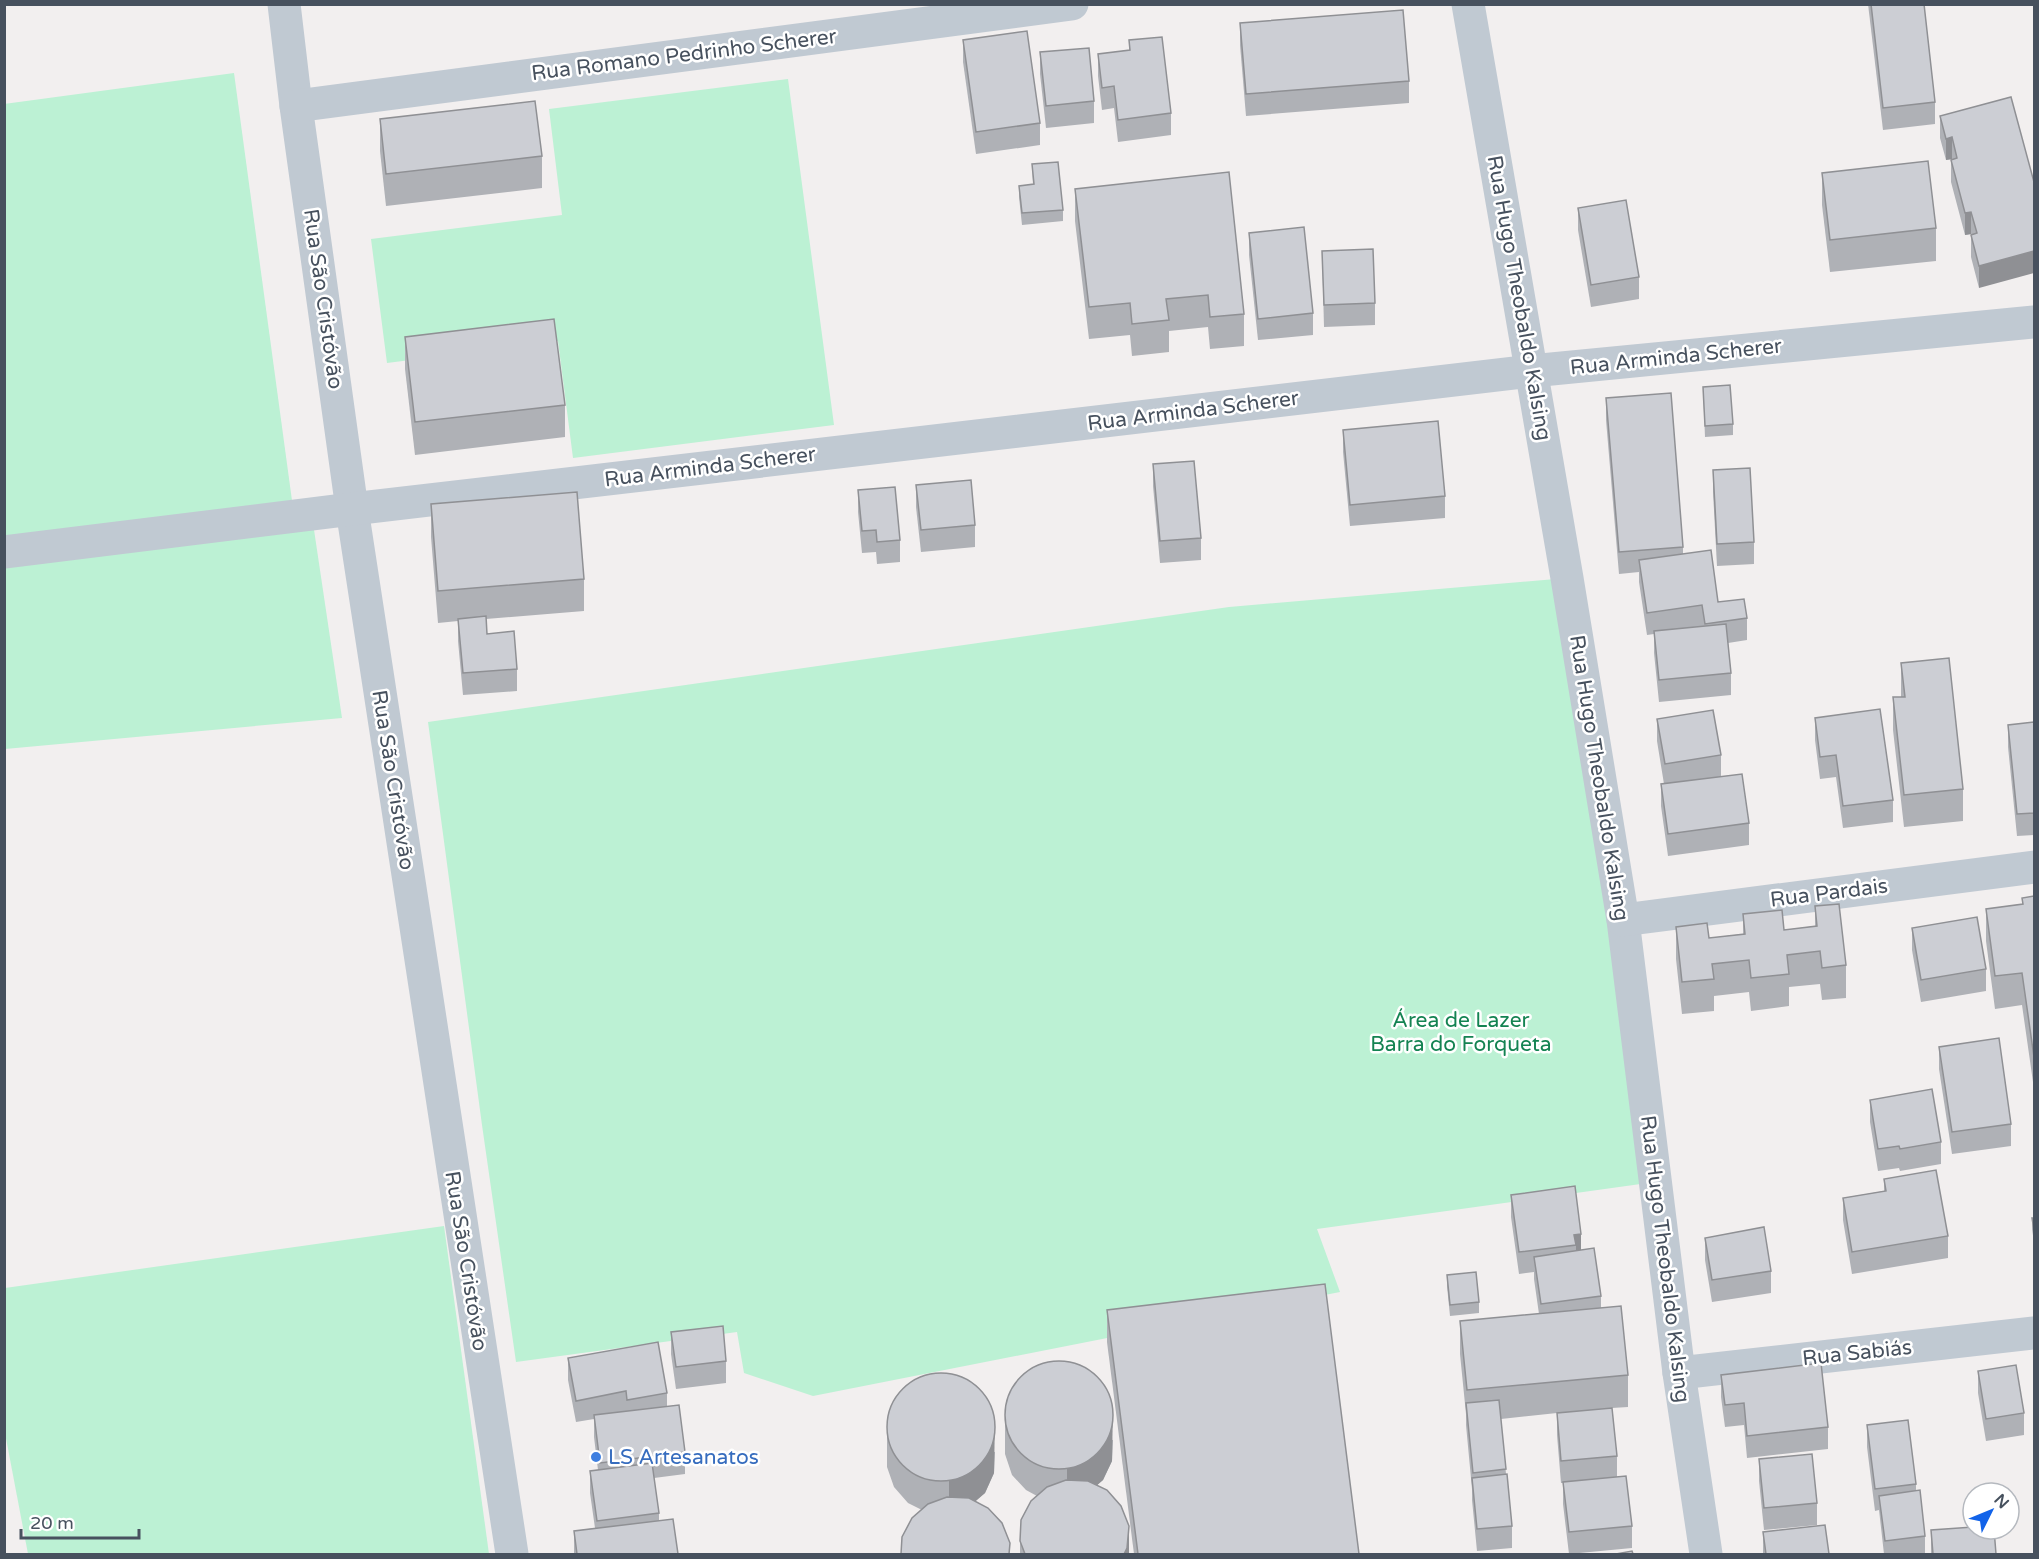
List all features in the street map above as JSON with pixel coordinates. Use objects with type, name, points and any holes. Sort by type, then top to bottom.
[{"type":"street","name":"Rua São Cristóvão","points":[[284,4],[352,509],[512,1554]]},
{"type":"street","name":"Rua Romano Pedrinho Scherer","points":[[296,106],[1072,4]]},
{"type":"street","name":"Rua Hugo Theobaldo Kalsing","points":[[1468,4],[1567,578],[1623,920],[1679,1373],[1706,1554]]},
{"type":"street","name":"Rua Arminda Scherer","points":[[4,552],[1531,371],[2034,322]]},
{"type":"street","name":"Rua Pardais","points":[[1623,920],[2034,867]]},
{"type":"street","name":"Rua Sabiás","points":[[1679,1373],[2034,1333]]},
{"type":"green space","points":[[234,73],[293,508],[5,536],[4,104]]},
{"type":"green space","points":[[788,79],[834,425],[573,458],[558,341],[387,363],[371,239],[562,215],[549,109]]},
{"type":"green space","points":[[313,523],[342,718],[5,749],[4,564]]},
{"type":"green space","name":"Área de Lazer Barra do Forqueta","points":[[1567,578],[1655,1182],[1317,1229],[1340,1292],[813,1396],[744,1373],[737,1332],[516,1362],[428,722],[1229,607]]},
{"type":"green space","points":[[444,1226],[489,1554],[28,1554],[5,1433],[5,1288]]},
{"type":"building","points":[[1871,4],[1924,4],[1935,102],[1883,108]]},
{"type":"building","points":[[1403,10],[1409,81],[1246,94],[1240,23]]},
{"type":"building","points":[[1027,31],[1040,123],[976,132],[963,40]]},
{"type":"building","points":[[1162,37],[1171,113],[1118,120],[1114,86],[1102,88],[1098,54],[1130,50],[1129,40]]},
{"type":"building","points":[[1089,48],[1094,101],[1046,106],[1040,52]]},
{"type":"building","points":[[2011,97],[2034,182],[2034,251],[1979,266],[1971,235],[1977,233],[1971,212],[1965,213],[1951,160],[1957,158],[1952,137],[1946,139],[1940,116]]},
{"type":"building","points":[[535,101],[542,156],[386,174],[380,119]]},
{"type":"building","points":[[1928,161],[1936,228],[1830,240],[1822,173]]},
{"type":"building","points":[[1058,162],[1063,210],[1022,213],[1019,186],[1034,184],[1032,164]]},
{"type":"building","points":[[1229,172],[1244,314],[1210,317],[1208,295],[1166,299],[1169,320],[1132,324],[1130,303],[1089,307],[1075,189]]},
{"type":"building","points":[[1626,200],[1639,277],[1591,285],[1578,208]]},
{"type":"building","points":[[1304,227],[1313,313],[1258,319],[1249,233]]},
{"type":"building","points":[[1373,249],[1375,303],[1324,305],[1322,251]]},
{"type":"building","points":[[554,319],[565,405],[415,422],[405,337]]},
{"type":"building","points":[[1730,385],[1733,424],[1705,426],[1703,387]]},
{"type":"building","points":[[1671,393],[1683,547],[1619,552],[1606,398]]},
{"type":"building","points":[[1438,421],[1445,496],[1350,505],[1343,430]]},
{"type":"building","points":[[1194,461],[1201,538],[1160,541],[1153,464]]},
{"type":"building","points":[[1750,468],[1754,542],[1717,544],[1713,470]]},
{"type":"building","points":[[971,480],[975,525],[921,530],[916,485]]},
{"type":"building","points":[[895,487],[900,540],[877,542],[876,530],[862,531],[858,490]]},
{"type":"building","points":[[577,492],[584,579],[438,591],[431,504]]},
{"type":"building","points":[[1711,550],[1718,602],[1744,599],[1747,618],[1705,624],[1702,605],[1647,613],[1639,560]]},
{"type":"building","points":[[486,616],[487,634],[514,631],[517,669],[463,673],[458,619]]},
{"type":"building","points":[[1726,624],[1731,673],[1659,680],[1654,631]]},
{"type":"building","points":[[1949,658],[1963,789],[1904,795],[1893,697],[1905,697],[1901,663]]},
{"type":"building","points":[[1880,709],[1893,800],[1843,806],[1836,755],[1820,757],[1815,718]]},
{"type":"building","points":[[1713,710],[1721,755],[1665,764],[1657,719]]},
{"type":"building","points":[[2034,722],[2034,813],[2017,814],[2008,725]]},
{"type":"building","points":[[1742,774],[1749,823],[1668,834],[1661,784]]},
{"type":"building","points":[[2034,896],[2034,1057],[2022,973],[1995,976],[1986,909],[2023,904],[2022,898]]},
{"type":"building","points":[[1839,904],[1846,965],[1822,968],[1820,951],[1787,955],[1789,974],[1751,978],[1749,960],[1712,964],[1714,979],[1682,982],[1676,927],[1707,923],[1709,938],[1745,934],[1743,914],[1782,910],[1784,930],[1817,926],[1815,906]]},
{"type":"building","points":[[1977,917],[1986,969],[1921,980],[1912,928]]},
{"type":"building","points":[[1999,1038],[2011,1124],[1952,1132],[1939,1047]]},
{"type":"building","points":[[1932,1089],[1941,1142],[1900,1149],[1899,1146],[1878,1149],[1870,1100]]},
{"type":"building","points":[[1936,1170],[1948,1236],[1852,1252],[1843,1198],[1886,1191],[1884,1179]]},
{"type":"building","points":[[1575,1186],[1581,1234],[1574,1235],[1576,1245],[1519,1252],[1511,1195]]},
{"type":"building","points":[[1764,1227],[1771,1271],[1712,1280],[1705,1238]]},
{"type":"building","points":[[1594,1248],[1601,1296],[1541,1304],[1534,1257]]},
{"type":"building","points":[[1476,1272],[1479,1302],[1450,1305],[1447,1275]]},
{"type":"building","points":[[1325,1284],[1359,1554],[1138,1554],[1107,1310]]},
{"type":"building","points":[[1621,1306],[1628,1375],[1467,1390],[1460,1321]]},
{"type":"building","points":[[723,1326],[726,1361],[676,1367],[671,1332]]},
{"type":"building","points":[[658,1342],[667,1393],[627,1400],[626,1391],[576,1401],[568,1358]]},
{"type":"building","points":[[1059,1361],[1080,1365],[1097,1377],[1109,1394],[1113,1415],[1109,1436],[1097,1453],[1080,1465],[1059,1469],[1038,1465],[1021,1453],[1009,1436],[1005,1415],[1009,1394],[1021,1377],[1038,1365]]},
{"type":"building","points":[[1821,1363],[1828,1427],[1747,1436],[1744,1403],[1725,1405],[1721,1375]]},
{"type":"building","points":[[2016,1365],[2024,1413],[1986,1419],[1978,1371]]},
{"type":"building","points":[[941,1373],[962,1377],[979,1389],[991,1406],[995,1427],[991,1448],[979,1465],[962,1477],[941,1481],[920,1477],[903,1465],[891,1448],[887,1427],[891,1406],[903,1389],[920,1377]]},
{"type":"building","points":[[1499,1400],[1506,1469],[1473,1473],[1466,1403]]},
{"type":"building","points":[[679,1405],[685,1452],[600,1463],[594,1415]]},
{"type":"building","points":[[1612,1408],[1617,1456],[1561,1461],[1557,1413]]},
{"type":"building","points":[[1908,1420],[1916,1484],[1875,1489],[1867,1425]]},
{"type":"building","points":[[1812,1454],[1817,1503],[1764,1508],[1759,1459]]},
{"type":"building","points":[[652,1463],[659,1513],[597,1521],[590,1471]]},
{"type":"building","points":[[1507,1474],[1512,1526],[1477,1529],[1472,1478]]},
{"type":"building","points":[[1626,1476],[1632,1526],[1569,1532],[1563,1482]]},
{"type":"building","points":[[1066,1480],[1088,1481],[1107,1490],[1121,1506],[1129,1526],[1127,1548],[1124,1554],[1025,1554],[1020,1541],[1021,1520],[1031,1501],[1047,1487]]},
{"type":"building","points":[[1920,1490],[1925,1536],[1885,1541],[1879,1496]]},
{"type":"building","points":[[947,1497],[969,1498],[988,1508],[1002,1523],[1010,1543],[1009,1554],[901,1554],[902,1537],[912,1518],[928,1504]]},
{"type":"building","points":[[673,1519],[678,1554],[577,1554],[574,1531]]},
{"type":"building","points":[[1825,1525],[1829,1554],[1766,1554],[1763,1532]]},
{"type":"building","points":[[1961,1528],[1961,1541],[1995,1541],[1996,1554],[1933,1554],[1931,1530]]},
{"type":"building","points":[[1632,1551],[1633,1554],[1616,1554]]},
{"type":"place","name":"LS Artesanatos","points":[[596,1457]]}]
